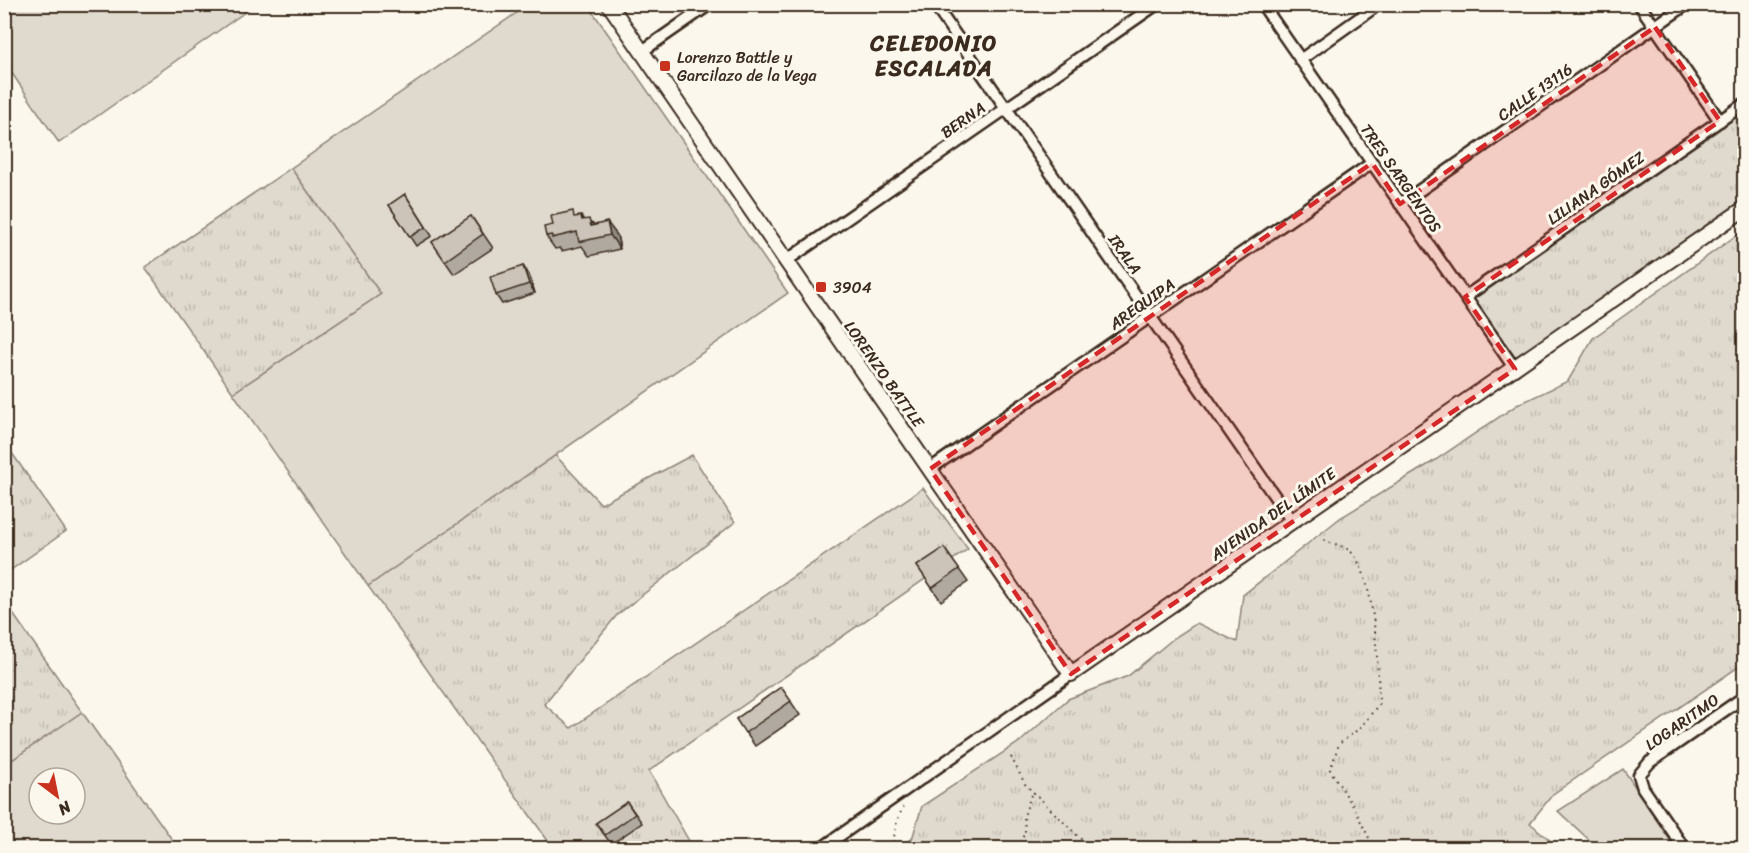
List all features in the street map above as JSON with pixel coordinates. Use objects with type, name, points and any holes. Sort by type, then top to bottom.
[{"type":"street","name":"LORENZO BATTLE","points":[[609,4],[1071,674]]},
{"type":"street","points":[[641,52],[710,4]]},
{"type":"street","name":"IRALA","points":[[934,4],[1291,520]]},
{"type":"street","name":"BERNA","points":[[786,261],[1157,4]]},
{"type":"street","name":"TRES SARGENTOS","points":[[1262,4],[1515,369]]},
{"type":"street","points":[[1300,60],[1379,4]]},
{"type":"street","points":[[1639,4],[1720,121]]},
{"type":"street","name":"CALLE 13116","points":[[1400,204],[1687,4]]},
{"type":"street","name":"LILIANA GÓMEZ","points":[[1465,297],[1744,104]]},
{"type":"street","name":"AREQUIPA","points":[[930,469],[1372,163]]},
{"type":"street","name":"AVENIDA DEL LÍMITE","points":[[822,849],[1291,520],[1515,369],[1744,209]]},
{"type":"street","name":"LOGARITMO","points":[[1684,849],[1643,788],[1639,775],[1650,762],[1744,697]]},
{"type":"path","points":[[1324,540],[1349,550],[1359,564],[1372,606],[1379,704],[1360,728],[1339,744],[1330,770],[1353,806],[1374,849]]},
{"type":"path","points":[[1011,757],[1025,784],[1090,849]]},
{"type":"path","points":[[892,849],[897,821],[915,783]]},
{"type":"path","points":[[1018,849],[1025,832],[1024,816],[1032,792]]},
{"type":"highlighted area","points":[[1655,27],[1720,121],[1465,297],[1515,369],[1071,674],[930,469],[1372,163],[1400,204]]},
{"type":"green space","points":[[4,5],[255,5],[59,143],[5,63]]},
{"type":"green space","points":[[528,5],[588,5],[788,293],[368,586],[233,393],[381,294],[291,168]]},
{"type":"green space","points":[[1744,104],[1744,209],[1515,369],[1465,297]]},
{"type":"green space","points":[[291,168],[381,294],[233,393],[145,267]]},
{"type":"green space","points":[[1744,230],[1744,663],[1553,794],[1530,823],[1559,848],[891,848],[912,839],[922,806],[1021,741],[1068,699],[1128,676],[1174,638],[1197,623],[1237,642],[1243,595],[1340,518],[1434,461],[1517,405],[1568,381],[1593,338]]},
{"type":"green space","points":[[5,443],[66,531],[4,574]]},
{"type":"green space","points":[[555,455],[601,504],[692,455],[735,522],[617,615],[544,704],[571,728],[923,488],[968,549],[649,771],[693,848],[553,848],[368,586]]},
{"type":"green space","points":[[4,601],[82,712],[5,765],[4,765]]},
{"type":"green space","points":[[82,712],[178,848],[5,848],[5,765]]},
{"type":"green space","points":[[1623,769],[1677,848],[1598,848],[1558,811]]},
{"type":"building","points":[[405,194],[426,227],[410,237],[389,205]]},
{"type":"building","points":[[573,211],[574,217],[581,216],[582,220],[589,219],[591,226],[607,222],[610,235],[579,242],[577,232],[552,238],[552,235],[546,236],[544,227],[553,225],[551,216]]},
{"type":"building","points":[[471,216],[483,234],[445,261],[432,242]]},
{"type":"building","points":[[523,266],[529,284],[496,295],[490,277]]},
{"type":"building","points":[[944,548],[959,569],[932,588],[917,566]]},
{"type":"building","points":[[781,687],[791,701],[745,733],[736,719]]},
{"type":"building","points":[[627,802],[635,814],[605,835],[596,823]]},
{"type":"place","name":"Lorenzo Battle y Garcilazo de la Vega","points":[[665,66]]},
{"type":"place","name":"3904","points":[[821,287]]},
{"type":"district","name":"CELEDONIO ESCALADA","points":[[934,56]]}]
